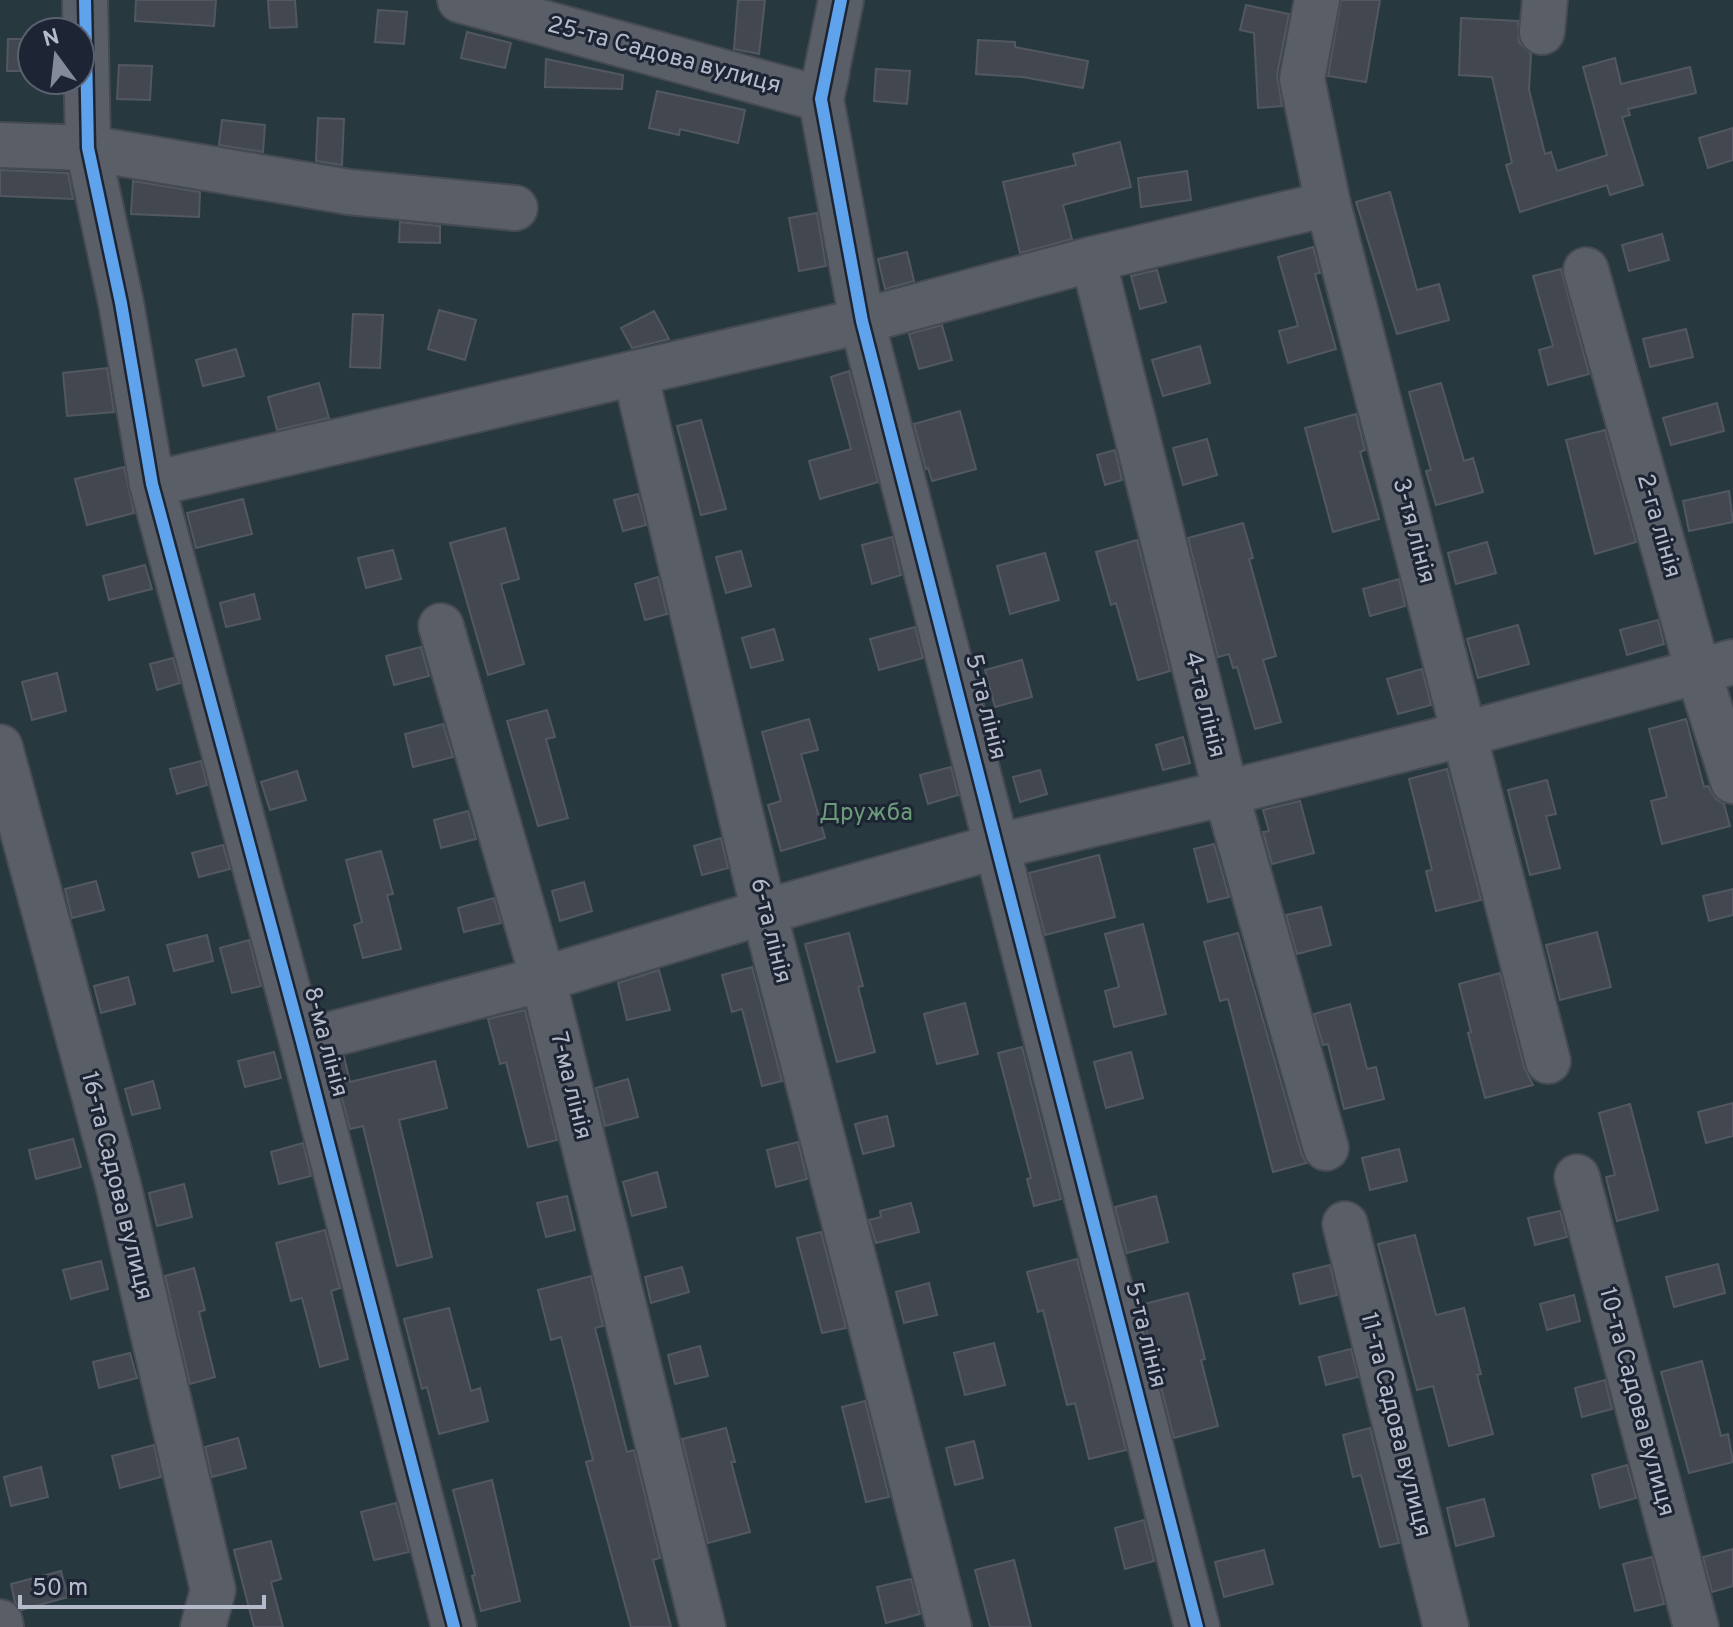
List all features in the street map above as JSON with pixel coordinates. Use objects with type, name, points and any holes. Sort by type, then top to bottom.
[{"type":"street","name":"8-ма лінія","points":[[85,0],[88,148],[121,303],[152,484],[302,1042],[452,1620]]},
{"type":"street","name":"25-та Садова вулиця","points":[[460,0],[823,92]]},
{"type":"street","points":[[823,92],[841,0]]},
{"type":"street","name":"3-тя лінія","points":[[1317,0],[1302,79],[1328,204],[1548,1061]]},
{"type":"street","name":"5-та лінія","points":[[823,92],[862,321],[1197,1627]]},
{"type":"street","points":[[0,145],[88,148],[349,192],[515,208]]},
{"type":"street","points":[[152,484],[862,321],[1093,259],[1328,204]]},
{"type":"street","name":"4-та лінія","points":[[1093,259],[1226,793],[1326,1148]]},
{"type":"street","name":"2-га лінія","points":[[1586,270],[1716,667],[1733,781]]},
{"type":"street","name":"6-та лінія","points":[[635,373],[764,912],[949,1627]]},
{"type":"street","name":"7-ма лінія","points":[[441,626],[543,979],[703,1627]]},
{"type":"street","points":[[302,1042],[543,979],[998,846],[1465,734],[1716,667]]},
{"type":"street","name":"16-та Садова вулиця","points":[[0,747],[118,1184],[213,1590],[203,1627]]},
{"type":"street","name":"10-та Садова вулиця","points":[[1577,1177],[1696,1627]]},
{"type":"street","name":"11-та Садова вулиця","points":[[1345,1224],[1446,1627]]},
{"type":"green space","name":"Дружба","points":[[0,0],[1733,0],[1733,1627],[0,1627]]},
{"type":"building","points":[[136,0],[216,0],[214,26],[135,21]]},
{"type":"building","points":[[268,0],[295,0],[297,27],[270,28]]},
{"type":"building","points":[[738,0],[765,0],[759,54],[734,49]]},
{"type":"building","points":[[1341,0],[1380,0],[1366,82],[1328,76]]},
{"type":"building","points":[[1246,5],[1289,14],[1277,75],[1282,106],[1258,108],[1254,33],[1240,30]]},
{"type":"building","points":[[378,10],[407,12],[404,44],[375,42]]},
{"type":"building","points":[[1461,18],[1518,21],[1519,42],[1531,54],[1529,90],[1545,154],[1551,152],[1557,171],[1607,155],[1583,67],[1615,58],[1621,84],[1690,67],[1696,93],[1628,109],[1630,115],[1622,117],[1643,185],[1610,195],[1607,185],[1520,212],[1506,165],[1512,163],[1492,77],[1459,75]]},
{"type":"building","points":[[467,32],[511,43],[505,68],[461,58]]},
{"type":"building","points":[[8,39],[16,39],[16,71],[7,71]]},
{"type":"building","points":[[978,40],[1015,42],[1015,47],[1088,61],[1083,88],[1023,77],[976,74]]},
{"type":"building","points":[[546,59],[623,75],[622,89],[545,87]]},
{"type":"building","points":[[119,65],[152,66],[150,100],[117,99]]},
{"type":"building","points":[[876,69],[910,71],[907,104],[874,101]]},
{"type":"building","points":[[657,91],[745,110],[738,143],[680,129],[679,135],[649,128]]},
{"type":"building","points":[[318,118],[344,119],[342,165],[316,161]]},
{"type":"building","points":[[222,120],[265,125],[263,152],[219,145]]},
{"type":"building","points":[[1733,128],[1733,160],[1708,168],[1699,138]]},
{"type":"building","points":[[1120,142],[1131,187],[1063,205],[1072,239],[1020,253],[1003,182],[1076,165],[1073,154]]},
{"type":"building","points":[[0,170],[68,173],[73,199],[0,196]]},
{"type":"building","points":[[1187,171],[1191,200],[1141,207],[1138,178]]},
{"type":"building","points":[[133,181],[200,192],[199,217],[131,214]]},
{"type":"building","points":[[1390,192],[1417,290],[1439,284],[1449,320],[1397,334],[1356,202]]},
{"type":"building","points":[[817,213],[826,266],[799,271],[789,218]]},
{"type":"building","points":[[400,222],[440,226],[440,243],[399,242]]},
{"type":"building","points":[[1662,234],[1669,260],[1629,271],[1622,245]]},
{"type":"building","points":[[1313,247],[1320,273],[1315,274],[1336,349],[1288,363],[1279,331],[1298,326],[1278,257]]},
{"type":"building","points":[[907,252],[914,281],[885,289],[878,259]]},
{"type":"building","points":[[1561,269],[1589,374],[1548,385],[1539,350],[1553,346],[1533,276]]},
{"type":"building","points":[[1157,270],[1166,302],[1140,309],[1131,276]]},
{"type":"building","points":[[439,310],[476,320],[465,360],[428,349]]},
{"type":"building","points":[[654,311],[669,339],[632,348],[621,328]]},
{"type":"building","points":[[353,314],[383,315],[380,368],[350,367]]},
{"type":"building","points":[[942,325],[952,360],[919,369],[909,334]]},
{"type":"building","points":[[1686,329],[1693,357],[1650,367],[1643,339]]},
{"type":"building","points":[[1200,346],[1210,383],[1163,396],[1152,360]]},
{"type":"building","points":[[236,349],[244,376],[203,386],[196,360]]},
{"type":"building","points":[[107,368],[114,412],[67,416],[63,373]]},
{"type":"building","points":[[849,371],[878,482],[820,499],[809,461],[851,449],[831,377]]},
{"type":"building","points":[[319,383],[329,418],[277,430],[268,397]]},
{"type":"building","points":[[1441,383],[1464,461],[1473,458],[1483,492],[1436,505],[1426,471],[1431,470],[1409,392]]},
{"type":"building","points":[[1717,403],[1724,431],[1671,445],[1663,418]]},
{"type":"building","points":[[960,411],[976,469],[932,481],[914,424]]},
{"type":"building","points":[[1356,414],[1365,450],[1360,452],[1379,519],[1333,532],[1305,428]]},
{"type":"building","points":[[701,420],[726,509],[701,515],[677,426]]},
{"type":"building","points":[[1605,430],[1636,542],[1595,554],[1566,440]]},
{"type":"building","points":[[1207,439],[1217,475],[1183,485],[1173,448]]},
{"type":"building","points":[[1115,450],[1122,480],[1105,485],[1097,455]]},
{"type":"building","points":[[124,467],[134,513],[87,525],[75,479]]},
{"type":"building","points":[[1729,491],[1733,522],[1689,531],[1683,501]]},
{"type":"building","points":[[638,494],[646,525],[623,531],[614,500]]},
{"type":"building","points":[[243,499],[252,534],[196,548],[187,513]]},
{"type":"building","points":[[1243,523],[1253,558],[1249,559],[1276,656],[1263,660],[1281,722],[1255,729],[1237,667],[1233,668],[1229,654],[1218,657],[1188,538]]},
{"type":"building","points":[[505,528],[519,579],[501,584],[524,664],[488,675],[450,543]]},
{"type":"building","points":[[892,537],[901,575],[872,584],[862,545]]},
{"type":"building","points":[[1137,540],[1170,671],[1138,680],[1116,603],[1111,605],[1096,552]]},
{"type":"building","points":[[1487,542],[1496,573],[1456,584],[1448,553]]},
{"type":"building","points":[[393,550],[401,579],[366,588],[358,558]]},
{"type":"building","points":[[741,551],[751,586],[726,593],[716,557]]},
{"type":"building","points":[[1045,553],[1059,600],[1010,614],[997,566]]},
{"type":"building","points":[[145,565],[152,589],[109,600],[103,576]]},
{"type":"building","points":[[658,577],[667,614],[645,620],[635,584]]},
{"type":"building","points":[[1399,579],[1405,606],[1370,616],[1363,589]]},
{"type":"building","points":[[254,594],[260,619],[226,627],[220,603]]},
{"type":"building","points":[[1658,620],[1664,644],[1627,655],[1620,630]]},
{"type":"building","points":[[1518,625],[1529,664],[1478,678],[1467,639]]},
{"type":"building","points":[[915,627],[923,658],[879,670],[870,639]]},
{"type":"building","points":[[774,629],[783,660],[751,668],[742,638]]},
{"type":"building","points":[[421,647],[429,676],[394,685],[386,656]]},
{"type":"building","points":[[173,658],[180,683],[157,690],[150,664]]},
{"type":"building","points":[[1022,660],[1032,697],[995,707],[985,670]]},
{"type":"building","points":[[1422,669],[1431,705],[1398,714],[1387,679]]},
{"type":"building","points":[[57,673],[66,711],[32,720],[22,682]]},
{"type":"building","points":[[547,710],[555,737],[546,739],[568,818],[538,826],[507,721]]},
{"type":"building","points":[[809,719],[818,750],[801,754],[825,838],[781,851],[768,805],[781,801],[762,732]]},
{"type":"building","points":[[1686,719],[1704,787],[1708,786],[1716,799],[1724,804],[1730,826],[1662,844],[1651,801],[1667,797],[1649,729]]},
{"type":"building","points":[[443,724],[453,757],[413,767],[405,734]]},
{"type":"building","points":[[1183,737],[1190,763],[1163,770],[1156,745]]},
{"type":"building","points":[[201,761],[207,785],[177,794],[170,769]]},
{"type":"building","points":[[951,767],[958,795],[928,804],[920,775]]},
{"type":"building","points":[[1447,769],[1481,900],[1436,911],[1426,871],[1432,870],[1409,779]]},
{"type":"building","points":[[1040,770],[1047,794],[1020,802],[1013,777]]},
{"type":"building","points":[[297,771],[306,800],[270,810],[261,782]]},
{"type":"building","points":[[1547,780],[1556,814],[1546,816],[1560,868],[1530,875],[1508,790]]},
{"type":"building","points":[[1300,801],[1314,853],[1272,864],[1263,832],[1269,831],[1263,810]]},
{"type":"building","points":[[468,811],[476,839],[441,848],[434,820]]},
{"type":"building","points":[[721,838],[728,868],[702,875],[694,846]]},
{"type":"building","points":[[1214,844],[1229,897],[1208,902],[1194,849]]},
{"type":"building","points":[[223,845],[230,869],[199,877],[192,853]]},
{"type":"building","points":[[381,851],[393,894],[387,895],[401,949],[363,958],[354,925],[362,922],[346,860]]},
{"type":"building","points":[[1099,855],[1115,917],[1045,935],[1029,873]]},
{"type":"building","points":[[96,881],[104,910],[72,918],[65,889]]},
{"type":"building","points":[[584,882],[592,911],[560,921],[552,891]]},
{"type":"building","points":[[1733,889],[1733,915],[1709,921],[1703,896]]},
{"type":"building","points":[[494,898],[501,923],[464,932],[458,908]]},
{"type":"building","points":[[1321,907],[1331,945],[1297,954],[1286,915]]},
{"type":"building","points":[[1143,924],[1166,1014],[1114,1027],[1105,991],[1119,987],[1105,934]]},
{"type":"building","points":[[1597,932],[1611,987],[1560,1000],[1546,945]]},
{"type":"building","points":[[849,933],[863,986],[858,987],[875,1052],[837,1062],[805,944]]},
{"type":"building","points":[[1238,933],[1302,1155],[1307,1163],[1273,1172],[1228,999],[1220,1001],[1204,942]]},
{"type":"building","points":[[207,935],[213,961],[174,971],[167,945]]},
{"type":"building","points":[[249,940],[261,986],[232,993],[220,948]]},
{"type":"building","points":[[752,967],[782,1081],[762,1086],[742,1009],[732,1012],[722,975]]},
{"type":"building","points":[[659,970],[670,1010],[627,1020],[618,983]]},
{"type":"building","points":[[1500,973],[1524,1067],[1533,1085],[1485,1098],[1459,984]]},
{"type":"building","points":[[128,977],[135,1004],[101,1013],[94,986]]},
{"type":"building","points":[[965,1003],[978,1054],[937,1064],[924,1014]]},
{"type":"building","points":[[1350,1004],[1367,1069],[1376,1067],[1384,1099],[1344,1109],[1328,1044],[1323,1045],[1314,1014]]},
{"type":"building","points":[[525,1010],[557,1140],[528,1147],[506,1062],[500,1064],[488,1019]]},
{"type":"building","points":[[1022,1047],[1061,1199],[1034,1206],[1027,1179],[1031,1178],[998,1053]]},
{"type":"building","points":[[274,1052],[281,1078],[245,1087],[238,1061]]},
{"type":"building","points":[[1131,1052],[1143,1098],[1106,1108],[1094,1062]]},
{"type":"building","points":[[344,1057],[350,1082],[435,1061],[447,1108],[399,1120],[432,1257],[397,1266],[363,1126],[350,1129],[332,1060]]},
{"type":"building","points":[[628,1079],[638,1117],[605,1126],[596,1088]]},
{"type":"building","points":[[153,1081],[160,1108],[132,1115],[125,1089]]},
{"type":"building","points":[[1733,1103],[1733,1136],[1706,1143],[1698,1112]]},
{"type":"building","points":[[1630,1104],[1658,1210],[1617,1221],[1606,1177],[1615,1175],[1599,1113]]},
{"type":"building","points":[[887,1116],[894,1146],[863,1154],[855,1124]]},
{"type":"building","points":[[73,1139],[81,1167],[36,1179],[29,1150]]},
{"type":"building","points":[[798,1142],[807,1179],[776,1187],[767,1150]]},
{"type":"building","points":[[303,1143],[311,1176],[279,1184],[271,1152]]},
{"type":"building","points":[[1399,1149],[1407,1181],[1370,1190],[1362,1158]]},
{"type":"building","points":[[657,1172],[666,1207],[632,1216],[623,1182]]},
{"type":"building","points":[[184,1184],[192,1217],[157,1226],[149,1193]]},
{"type":"building","points":[[567,1196],[575,1230],[546,1237],[537,1203]]},
{"type":"building","points":[[1156,1196],[1168,1242],[1127,1253],[1115,1207]]},
{"type":"building","points":[[911,1203],[919,1232],[876,1243],[869,1220],[881,1217],[880,1211]]},
{"type":"building","points":[[1560,1211],[1567,1237],[1535,1245],[1528,1218]]},
{"type":"building","points":[[325,1230],[340,1288],[331,1291],[348,1359],[320,1367],[302,1298],[291,1301],[276,1243]]},
{"type":"building","points":[[821,1232],[846,1328],[822,1333],[797,1238]]},
{"type":"building","points":[[1415,1235],[1436,1315],[1464,1308],[1493,1434],[1449,1446],[1433,1386],[1417,1390],[1378,1244]]},
{"type":"building","points":[[1077,1259],[1126,1450],[1089,1459],[1075,1403],[1067,1405],[1043,1310],[1038,1312],[1027,1272]]},
{"type":"building","points":[[101,1261],[108,1289],[71,1299],[63,1270]]},
{"type":"building","points":[[1718,1264],[1725,1293],[1674,1307],[1666,1277]]},
{"type":"building","points":[[1330,1265],[1337,1295],[1300,1304],[1293,1274]]},
{"type":"building","points":[[682,1267],[689,1292],[651,1303],[645,1277]]},
{"type":"building","points":[[194,1268],[205,1310],[199,1312],[215,1377],[190,1384],[165,1276]]},
{"type":"building","points":[[591,1276],[603,1326],[595,1328],[627,1452],[634,1450],[660,1558],[653,1560],[671,1627],[631,1627],[586,1462],[593,1460],[561,1337],[551,1340],[538,1290]]},
{"type":"building","points":[[929,1283],[937,1315],[904,1323],[896,1292]]},
{"type":"building","points":[[1188,1293],[1218,1426],[1174,1438],[1140,1305]]},
{"type":"building","points":[[1574,1295],[1580,1321],[1547,1330],[1540,1304]]},
{"type":"building","points":[[449,1308],[471,1391],[480,1388],[488,1421],[439,1434],[427,1387],[422,1389],[404,1319]]},
{"type":"building","points":[[994,1343],[1005,1385],[965,1395],[954,1353]]},
{"type":"building","points":[[700,1346],[708,1376],[675,1384],[668,1355]]},
{"type":"building","points":[[1351,1349],[1358,1377],[1326,1385],[1319,1357]]},
{"type":"building","points":[[130,1353],[137,1378],[99,1388],[93,1362]]},
{"type":"building","points":[[1702,1361],[1721,1436],[1728,1434],[1733,1462],[1689,1473],[1661,1372]]},
{"type":"building","points":[[1605,1380],[1612,1409],[1582,1417],[1575,1388]]},
{"type":"building","points":[[865,1401],[889,1497],[866,1502],[842,1407]]},
{"type":"building","points":[[726,1428],[735,1462],[731,1462],[750,1532],[708,1543],[682,1439]]},
{"type":"building","points":[[1370,1428],[1399,1543],[1380,1547],[1361,1475],[1353,1477],[1343,1435]]},
{"type":"building","points":[[238,1438],[246,1468],[212,1477],[205,1447]]},
{"type":"building","points":[[974,1441],[983,1478],[955,1485],[946,1448]]},
{"type":"building","points":[[154,1445],[161,1477],[120,1488],[112,1456]]},
{"type":"building","points":[[1627,1465],[1636,1498],[1600,1508],[1592,1475]]},
{"type":"building","points":[[41,1467],[48,1497],[11,1506],[4,1477]]},
{"type":"building","points":[[492,1480],[520,1601],[481,1611],[453,1490]]},
{"type":"building","points":[[1484,1499],[1494,1536],[1456,1546],[1447,1508]]},
{"type":"building","points":[[396,1503],[409,1552],[374,1560],[361,1512]]},
{"type":"building","points":[[1144,1520],[1154,1561],[1125,1569],[1115,1528]]},
{"type":"building","points":[[271,1541],[281,1579],[271,1582],[283,1627],[254,1627],[234,1550]]},
{"type":"building","points":[[1733,1549],[1733,1586],[1712,1592],[1703,1557]]},
{"type":"building","points":[[1264,1550],[1273,1584],[1224,1597],[1215,1562]]},
{"type":"building","points":[[1652,1557],[1664,1604],[1635,1611],[1623,1564]]},
{"type":"building","points":[[1014,1560],[1031,1627],[990,1627],[975,1570]]},
{"type":"building","points":[[61,1571],[68,1597],[21,1610],[15,1603],[11,1584]]},
{"type":"building","points":[[911,1579],[920,1614],[886,1623],[877,1587]]},
{"type":"cycle path","points":[[85,0],[88,148],[121,303],[152,484],[302,1042],[454,1627]]},
{"type":"cycle path","points":[[841,0],[821,99],[862,321],[1197,1627]]}]
